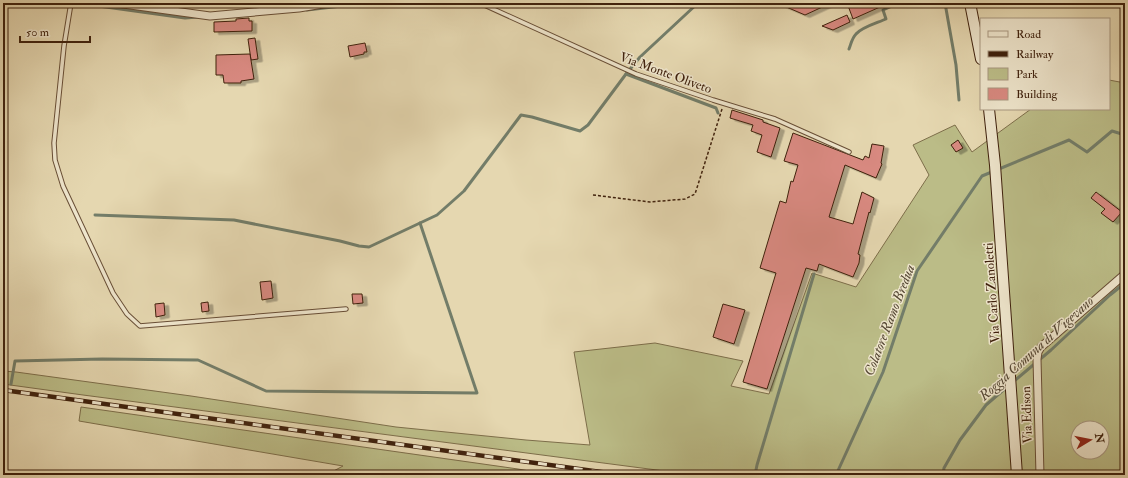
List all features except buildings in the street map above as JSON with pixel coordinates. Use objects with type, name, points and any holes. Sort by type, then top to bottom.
[{"type":"main road","points":[[970,3],[980,54]]},
{"type":"main road","name":"Via Carlo Zanoletti","points":[[989,110],[995,169],[1017,475]]},
{"type":"street","points":[[116,3],[132,4],[210,16],[299,8],[329,3]]},
{"type":"street","name":"Via Edison","points":[[1040,475],[1038,352],[1041,347],[1125,274]]},
{"type":"lane","points":[[71,3],[64,46],[54,144],[55,160],[63,186],[103,272],[113,293],[127,314],[140,326],[346,309]]},
{"type":"lane","name":"Via Monte Oliveto","points":[[480,3],[632,72],[775,119],[849,152]]},
{"type":"path","points":[[592,195],[650,202],[685,199],[695,194],[724,103]]},
{"type":"green space","points":[[1110,80],[1125,83],[1125,475],[695,475],[3,384],[3,371],[16,372],[191,396],[396,427],[590,445],[574,352],[655,343],[743,361],[731,386],[769,394],[812,273],[856,287],[929,175],[913,145],[955,125],[972,152],[1030,110],[1110,110]]},
{"type":"green space","points":[[81,407],[552,475],[326,475],[343,466],[79,421]]},
{"type":"waterway","points":[[77,3],[185,18],[198,17]]},
{"type":"waterway","points":[[307,10],[367,3]]},
{"type":"waterway","points":[[95,215],[234,220],[369,247],[437,215],[464,191],[521,115],[580,131],[588,125],[640,57],[698,3]]},
{"type":"waterway","points":[[849,49],[856,34],[866,27],[886,19],[883,10],[899,3]]},
{"type":"waterway","points":[[945,3],[956,65],[959,100]]},
{"type":"waterway","points":[[626,74],[716,108],[718,113]]},
{"type":"waterway","name":"Colatore Ramo Bredua","points":[[836,475],[883,372],[917,271],[982,176],[1069,140],[1087,152],[1112,131],[1125,135]]},
{"type":"waterway","points":[[11,384],[15,361],[102,359],[198,360],[266,391],[477,393],[420,223]]},
{"type":"waterway","points":[[755,475],[814,274]]},
{"type":"waterway","name":"Roggia Comuna di Vigevano","points":[[1013,382],[1125,283]]},
{"type":"waterway","name":"Roggia Comuna di Vigevano","points":[[943,475],[944,468],[960,440],[986,405],[1008,386]]},
{"type":"railway","points":[[3,390],[623,475]]}]
